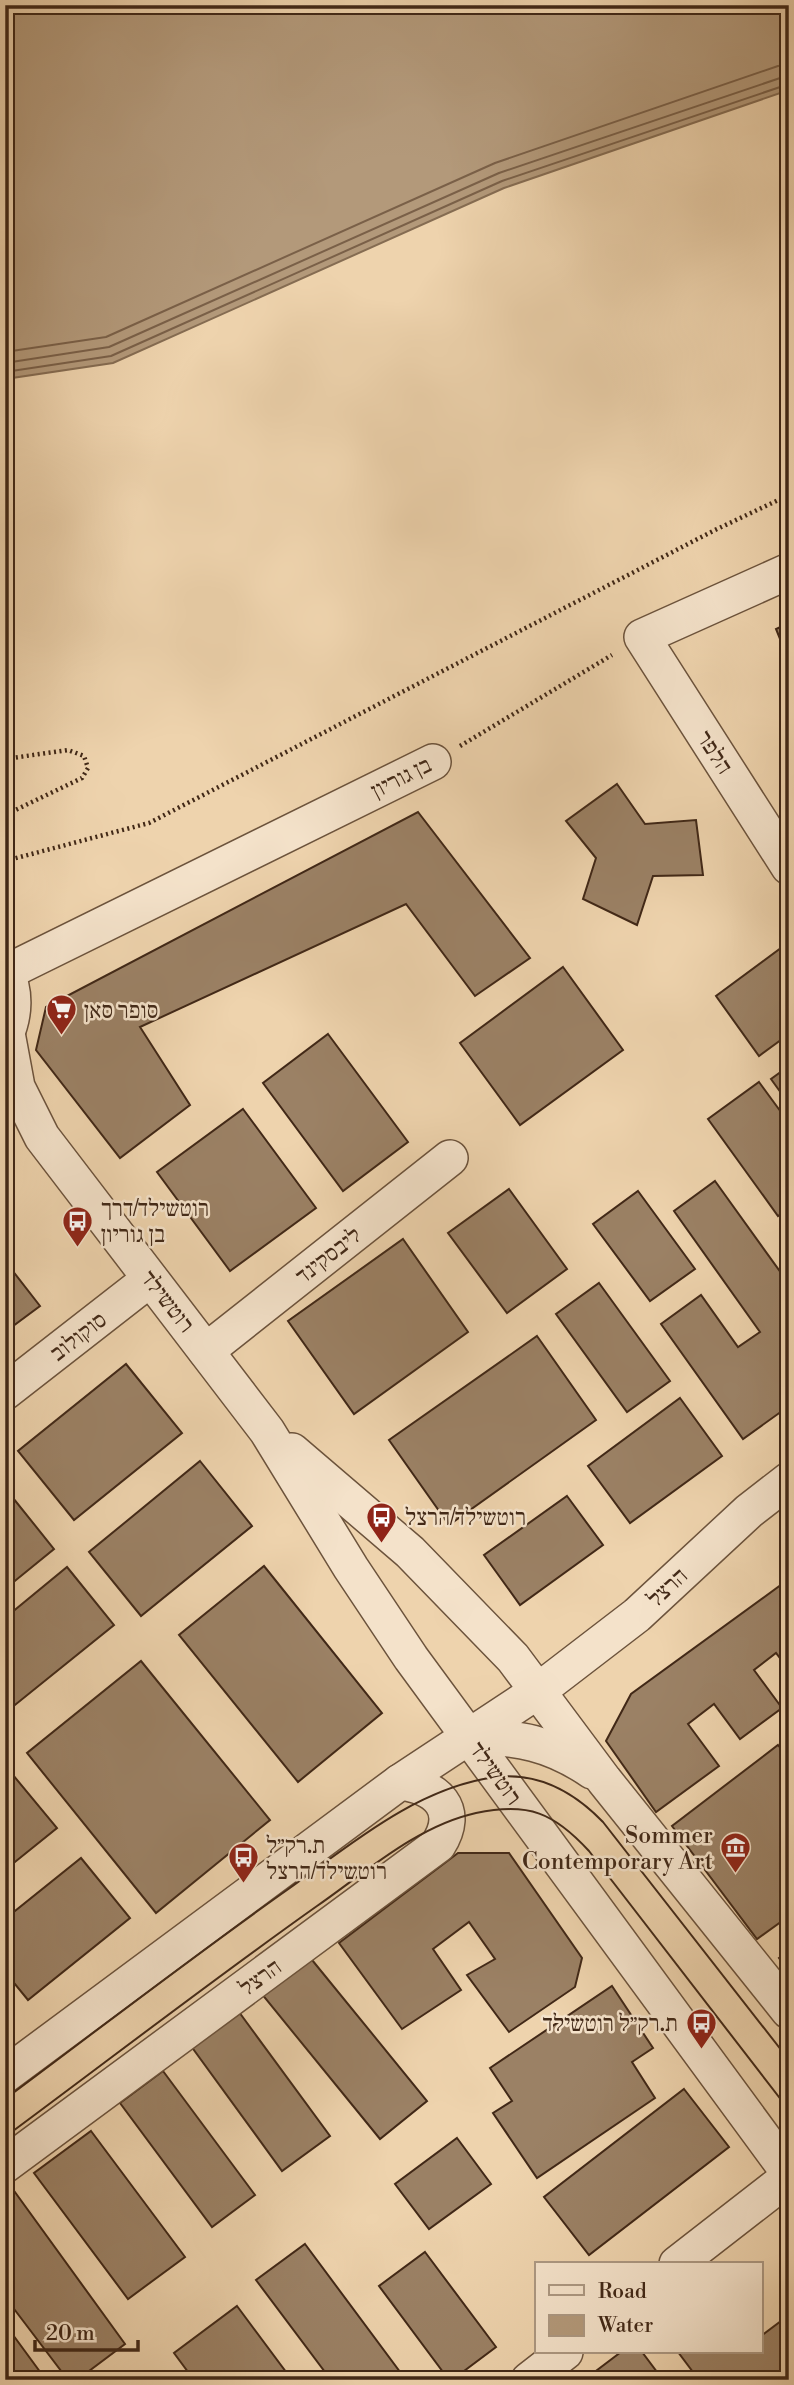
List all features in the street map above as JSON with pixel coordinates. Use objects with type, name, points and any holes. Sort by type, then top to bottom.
[{"type":"street","points":[[642,637],[789,571]]},
{"type":"street","name":"הלפר","points":[[642,637],[789,867]]},
{"type":"street","name":"בן גוריון","points":[[6,971],[433,762]]},
{"type":"street","points":[[6,971],[14,996],[11,1022],[6,1035]]},
{"type":"street","name":"רוטשילד","points":[[6,1035],[17,1087],[42,1137],[267,1431],[403,1647],[789,2175]]},
{"type":"street","name":"רוטשילד","points":[[5,1110],[42,1137]]},
{"type":"street","name":"ליבסקינד","points":[[206,1351],[450,1158]]},
{"type":"street","name":"סוקולוב","points":[[5,1392],[150,1279]]},
{"type":"street","name":"רוטשילד","points":[[267,1431],[410,1552],[513,1658],[604,1780],[789,2011]]},
{"type":"street","name":"הרצל","points":[[5,2075],[400,1782],[538,1691],[637,1615],[749,1511],[789,1480]]},
{"type":"street","points":[[470,1737],[506,1737],[538,1743],[571,1756],[604,1780]]},
{"type":"street","name":"הרצל","points":[[5,2165],[438,1845],[446,1833],[448,1821],[436,1794],[421,1785],[400,1782]]},
{"type":"street","points":[[680,2262],[789,2175]]},
{"type":"street","points":[[529,2380],[562,2354]]},
{"type":"path","points":[[5,861],[149,823],[715,530],[789,495]]},
{"type":"path","name":"בן גוריון","points":[[433,762],[642,637]]},
{"type":"path","points":[[5,759],[68,750],[84,756],[88,768],[82,778],[5,815]]},
{"type":"water","points":[[5,5],[789,5],[789,90],[504,188],[113,363],[5,379]]},
{"type":"building","points":[[789,623],[789,661],[776,629]]},
{"type":"building","points":[[617,784],[645,824],[696,820],[703,875],[653,876],[637,925],[583,899],[596,858],[566,821]]},
{"type":"building","points":[[418,812],[530,958],[475,996],[406,904],[140,1027],[190,1105],[120,1158],[36,1050],[46,1007]]},
{"type":"building","points":[[789,942],[789,1034],[759,1056],[716,996]]},
{"type":"building","points":[[563,967],[623,1050],[520,1125],[460,1043]]},
{"type":"building","points":[[328,1034],[408,1142],[343,1191],[263,1083]]},
{"type":"building","points":[[789,1066],[789,1104],[771,1079]]},
{"type":"building","points":[[759,1082],[789,1123],[789,1208],[778,1216],[708,1119]]},
{"type":"building","points":[[243,1109],[316,1208],[230,1271],[157,1172]]},
{"type":"building","points":[[715,1181],[789,1284],[789,1406],[743,1439],[661,1324],[701,1295],[738,1347],[760,1332],[674,1211]]},
{"type":"building","points":[[509,1189],[567,1269],[507,1313],[448,1233]]},
{"type":"building","points":[[638,1191],[695,1269],[650,1301],[593,1224]]},
{"type":"building","points":[[403,1239],[468,1332],[354,1414],[288,1321]]},
{"type":"building","points":[[5,1261],[40,1306],[5,1332]]},
{"type":"building","points":[[599,1283],[670,1381],[627,1412],[556,1314]]},
{"type":"building","points":[[537,1336],[596,1420],[449,1525],[389,1440]]},
{"type":"building","points":[[126,1364],[182,1433],[74,1520],[18,1451]]},
{"type":"building","points":[[680,1398],[722,1456],[630,1523],[588,1466]]},
{"type":"building","points":[[200,1461],[252,1526],[141,1616],[89,1552]]},
{"type":"building","points":[[5,1488],[54,1549],[5,1589]]},
{"type":"building","points":[[567,1496],[603,1545],[520,1605],[484,1555]]},
{"type":"building","points":[[264,1566],[382,1713],[298,1782],[179,1635]]},
{"type":"building","points":[[67,1567],[114,1625],[5,1713],[5,1618]]},
{"type":"building","points":[[789,1579],[789,1670],[776,1653],[754,1670],[782,1708],[740,1739],[714,1704],[688,1724],[719,1766],[656,1812],[606,1741],[631,1694]]},
{"type":"building","points":[[141,1661],[270,1820],[156,1913],[27,1753]]},
{"type":"building","points":[[778,1745],[789,1759],[789,1916],[757,1939],[672,1826]]},
{"type":"building","points":[[8,1769],[57,1828],[5,1870],[5,1771]]},
{"type":"building","points":[[458,1853],[509,1853],[582,1958],[575,1987],[509,2032],[467,1975],[495,1959],[469,1922],[433,1949],[461,1990],[402,2029],[339,1943]]},
{"type":"building","points":[[81,1858],[130,1918],[28,2000],[5,1972],[5,1919]]},
{"type":"building","points":[[789,1951],[789,1972],[779,1958]]},
{"type":"building","points":[[308,1955],[427,2101],[380,2139],[261,1993]]},
{"type":"building","points":[[612,1986],[653,2048],[632,2062],[655,2098],[537,2178],[493,2113],[512,2101],[490,2068]]},
{"type":"building","points":[[239,2012],[330,2136],[282,2171],[191,2046]]},
{"type":"building","points":[[163,2071],[255,2195],[212,2227],[120,2103]]},
{"type":"building","points":[[684,2089],[729,2147],[589,2255],[544,2197]]},
{"type":"building","points":[[91,2131],[185,2257],[128,2299],[34,2173]]},
{"type":"building","points":[[457,2138],[491,2184],[429,2229],[395,2184]]},
{"type":"building","points":[[12,2188],[125,2344],[77,2380],[68,2380],[5,2297],[5,2194]]},
{"type":"building","points":[[305,2244],[406,2380],[331,2380],[256,2280]]},
{"type":"building","points":[[425,2252],[496,2347],[452,2380],[449,2380],[379,2286]]},
{"type":"building","points":[[237,2306],[292,2380],[194,2380],[174,2353]]},
{"type":"building","points":[[789,2315],[789,2380],[699,2380],[680,2354],[762,2354],[762,2335]]},
{"type":"building","points":[[5,2324],[46,2380],[5,2380]]},
{"type":"building","points":[[618,2354],[644,2354],[663,2380],[584,2380]]},
{"type":"tram line","points":[[5,2099],[216,1941],[385,1821],[438,1793],[466,1783],[511,1776],[555,1786],[568,1793],[603,1822],[789,2060]]},
{"type":"tram line","points":[[5,2137],[238,1963],[413,1839],[454,1819],[476,1813],[511,1809],[526,1810],[552,1819],[589,1851],[789,2110]]},
{"type":"place","name":"סופר סאן","points":[[61,1037]]},
{"type":"place","name":"רוטשילד/דרך בן גוריון","points":[[78,1248]]},
{"type":"place","name":"רוטשילד/הרצל","points":[[382,1544]]},
{"type":"place","name":"Sommer Contemporary Art","points":[[736,1875]]},
{"type":"place","name":"ת.רק״ל רוטשילד/הרצל","points":[[243,1885]]},
{"type":"place","name":"ת.רק״ל רוטשילד","points":[[701,2050]]}]
